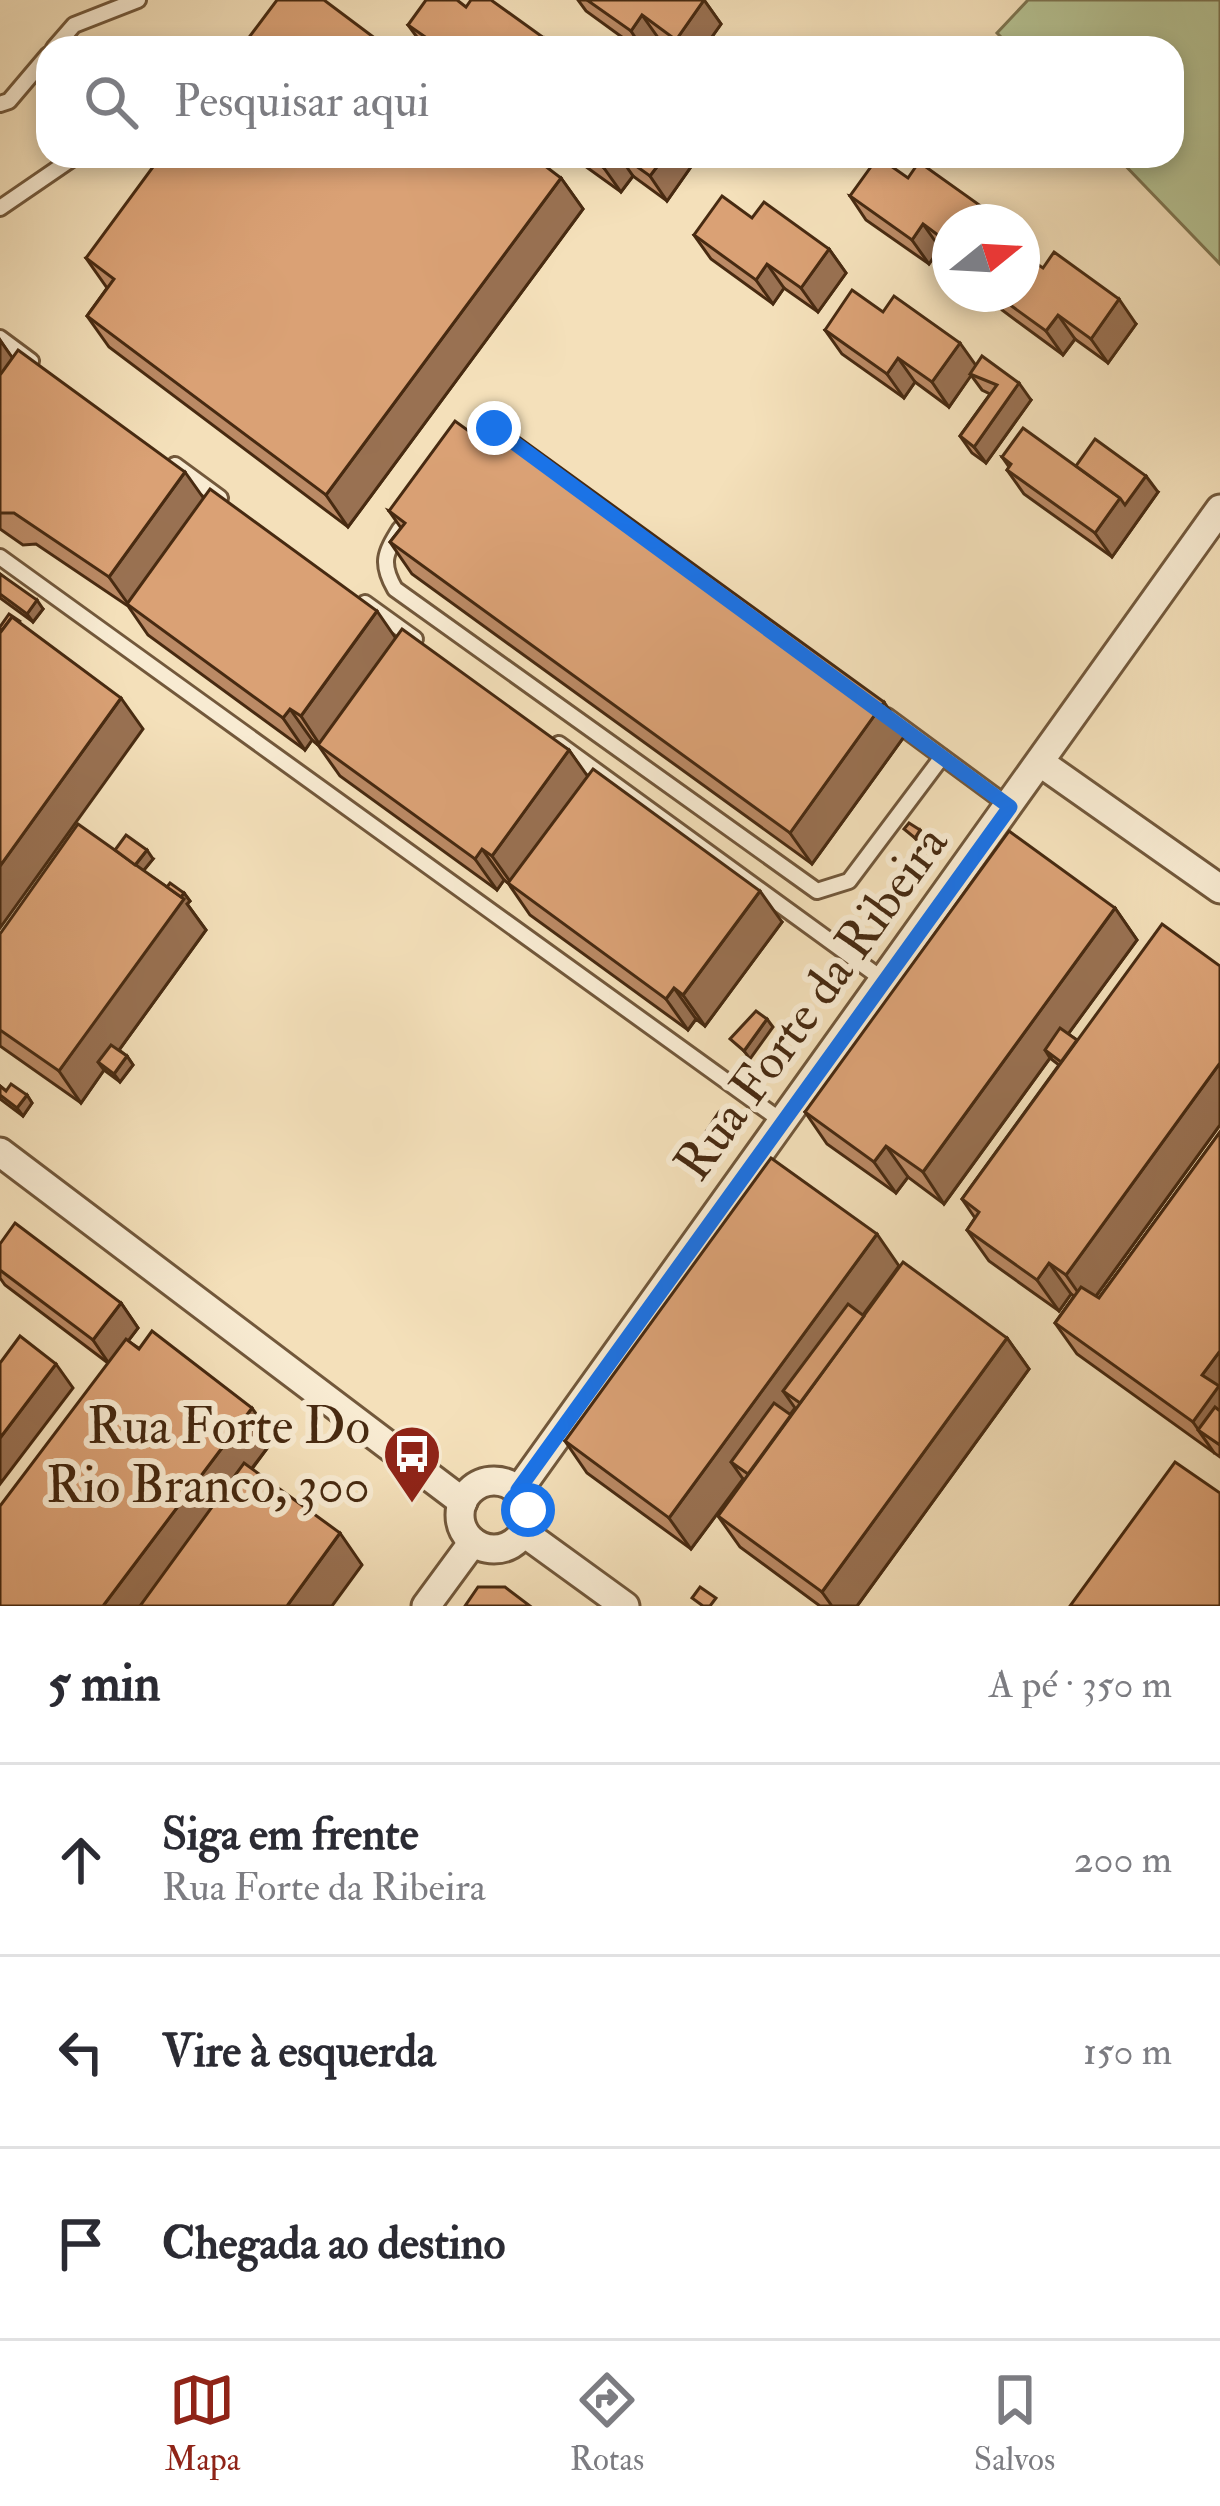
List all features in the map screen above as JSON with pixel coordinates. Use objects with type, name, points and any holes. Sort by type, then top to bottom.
[{"type":"street","name":"Rua Forte da Ribeira","points":[[518,1490],[1220,509]]},
{"type":"street","points":[[1041,763],[1220,890]]},
{"type":"street","points":[[0,1153],[463,1502]]},
{"type":"street","points":[[488,1481],[518,1490],[528,1510],[523,1532],[495,1549],[473,1542],[461,1523],[463,1502],[488,1481]]},
{"type":"street","points":[[523,1532],[625,1606]]},
{"type":"street","points":[[426,1606],[473,1542]]},
{"type":"lane","points":[[64,36],[74,25],[138,0]]},
{"type":"lane","points":[[0,104],[9,101],[36,69]]},
{"type":"lane","points":[[0,208],[58,168]]},
{"type":"lane","points":[[0,338],[38,366]]},
{"type":"lane","points":[[154,450],[231,506]]},
{"type":"lane","points":[[409,515],[384,554],[385,571],[395,589],[817,890],[849,881],[942,757]]},
{"type":"lane","points":[[0,557],[783,1122]]},
{"type":"lane","points":[[346,590],[423,645]]},
{"type":"lane","points":[[868,702],[1010,807]]},
{"type":"lane","points":[[539,729],[885,981]]},
{"type":"green space","points":[[1028,0],[1220,0],[1220,264],[1128,168],[1184,168],[1184,36],[997,33]]},
{"type":"building","points":[[277,0],[324,0],[372,36],[250,36]]},
{"type":"building","points":[[426,0],[457,0],[466,7],[471,0],[491,0],[541,36],[424,36],[408,25]]},
{"type":"building","points":[[587,0],[704,0],[679,36],[671,36],[642,15],[631,31]]},
{"type":"building","points":[[152,168],[548,168],[561,178],[326,495],[87,316],[114,279],[86,258]]},
{"type":"building","points":[[870,168],[894,168],[908,178],[915,168],[927,168],[978,204],[932,204],[932,231],[923,224],[912,240],[850,196]]},
{"type":"building","points":[[722,196],[752,218],[764,202],[829,249],[801,288],[767,264],[756,280],[694,235]]},
{"type":"building","points":[[1054,252],[1119,299],[1091,339],[1058,315],[1046,331],[1020,312],[1040,312],[1040,266]]},
{"type":"building","points":[[852,290],[883,312],[894,296],[960,343],[932,382],[898,358],[887,374],[825,330]]},
{"type":"building","points":[[18,350],[185,472],[109,577],[14,513],[0,513],[0,375]]},
{"type":"building","points":[[982,356],[1019,383],[974,447],[960,436],[997,385],[970,374]]},
{"type":"building","points":[[484,412],[884,702],[790,833],[390,542],[405,523],[389,511],[455,421],[470,432]]},
{"type":"building","points":[[1023,428],[1120,498],[1095,533],[1007,470],[1011,464],[1002,457]]},
{"type":"building","points":[[1095,439],[1146,476],[1125,505],[1076,466]]},
{"type":"building","points":[[210,489],[377,611],[301,716],[290,709],[283,718],[127,604]]},
{"type":"building","points":[[0,574],[37,600],[27,614],[0,594]]},
{"type":"building","points":[[12,617],[121,698],[0,866],[0,633]]},
{"type":"building","points":[[402,629],[569,750],[492,856],[482,849],[475,859],[318,745]]},
{"type":"building","points":[[593,769],[760,891],[683,995],[674,988],[666,999],[508,883]]},
{"type":"building","points":[[909,823],[920,830],[915,838],[904,829]]},
{"type":"building","points":[[78,824],[184,899],[59,1071],[0,1030],[0,934]]},
{"type":"building","points":[[1009,831],[1115,908],[923,1172],[886,1146],[874,1162],[805,1112]]},
{"type":"building","points":[[126,835],[147,850],[135,865],[115,850]]},
{"type":"building","points":[[1162,924],[1220,966],[1220,1063],[1066,1275],[1049,1263],[1037,1280],[967,1230],[979,1212],[962,1199]]},
{"type":"building","points":[[756,1011],[767,1019],[744,1051],[730,1039]]},
{"type":"building","points":[[1060,1028],[1077,1040],[1061,1062],[1045,1050]]},
{"type":"building","points":[[111,1045],[127,1056],[114,1074],[98,1062]]},
{"type":"building","points":[[11,1084],[27,1095],[17,1108],[0,1095],[0,1086],[6,1091]]},
{"type":"building","points":[[728,1105],[734,1109],[715,1144],[703,1136]]},
{"type":"building","points":[[1220,1132],[1220,1351],[1202,1375],[1219,1386],[1193,1422],[1055,1323],[1081,1287],[1099,1298]]},
{"type":"building","points":[[771,1158],[877,1234],[669,1518],[565,1441]]},
{"type":"building","points":[[15,1223],[121,1303],[93,1340],[0,1270],[0,1244]]},
{"type":"building","points":[[903,1262],[1007,1338],[822,1592],[718,1516]]},
{"type":"building","points":[[848,1304],[864,1316],[800,1403],[783,1391]]},
{"type":"building","points":[[152,1331],[252,1408],[103,1606],[0,1606],[0,1506],[126,1339],[139,1349]]},
{"type":"building","points":[[20,1336],[56,1364],[0,1438],[0,1363]]},
{"type":"building","points":[[774,1403],[791,1415],[748,1474],[731,1462]]},
{"type":"building","points":[[1215,1407],[1220,1411],[1220,1445],[1198,1430]]},
{"type":"building","points":[[1175,1462],[1220,1493],[1220,1606],[1070,1606]]},
{"type":"building","points":[[244,1463],[340,1533],[287,1606],[140,1606]]},
{"type":"building","points":[[478,1587],[505,1587],[530,1606],[465,1606]]},
{"type":"building","points":[[700,1587],[716,1598],[710,1606],[692,1598]]},
{"type":"place","name":"Rua Forte Do Rio Branco, 300","points":[[412,1505]]},
{"type":"route","points":[[494,428],[1010,807],[518,1490],[528,1510]]}]
